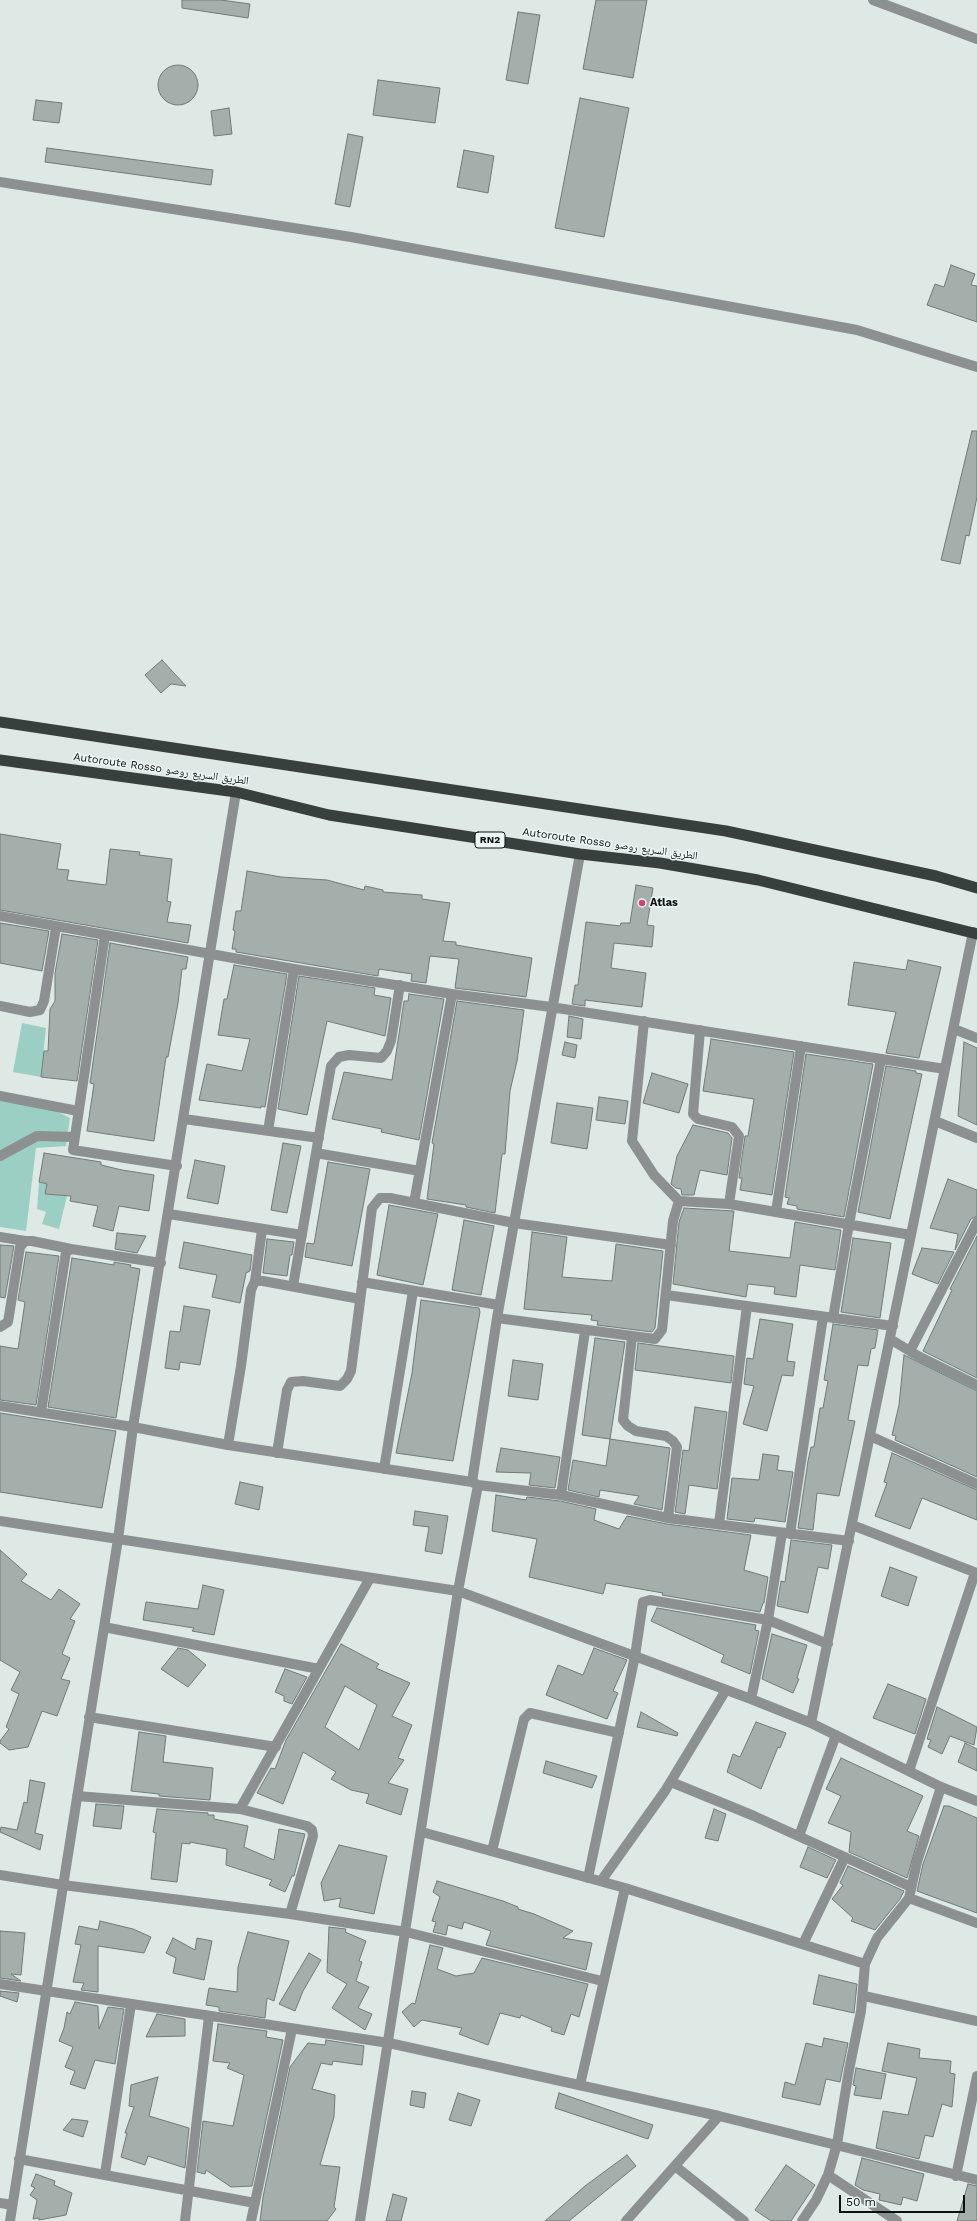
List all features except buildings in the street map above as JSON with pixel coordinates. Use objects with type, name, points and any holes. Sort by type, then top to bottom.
[{"type":"highway","name":"Autoroute Rosso الطريق السريع روصو","points":[[0,722],[726,830],[936,876],[977,888]]},
{"type":"highway","name":"Autoroute Rosso الطريق السريع روصو","points":[[0,760],[236,792],[330,815],[580,854],[660,863],[758,880],[975,933]]},
{"type":"street","points":[[873,0],[977,39]]},
{"type":"street","points":[[0,182],[351,237],[857,330],[977,367]]},
{"type":"street","points":[[10,2221],[45,1992],[118,1539],[133,1427],[177,1166],[236,792]]},
{"type":"street","points":[[360,2221],[422,1832],[475,1484],[496,1318],[551,1007],[580,854]]},
{"type":"street","points":[[0,916],[294,969],[452,994],[644,1021],[945,1069]]},
{"type":"street","points":[[0,1006],[30,1012],[40,1010],[44,1001],[56,926]]},
{"type":"street","points":[[811,1723],[945,1069],[975,933]]},
{"type":"street","points":[[105,936],[72,1146],[76,1151],[177,1166]]},
{"type":"street","points":[[268,1131],[294,969]]},
{"type":"street","points":[[293,1286],[331,1066],[339,1057],[350,1055],[380,1058],[387,1051],[391,1041],[400,985]]},
{"type":"street","points":[[414,1203],[452,994]]},
{"type":"street","points":[[644,1021],[632,1141],[654,1175],[679,1201],[729,1204],[911,1235]]},
{"type":"street","points":[[954,1029],[977,1038]]},
{"type":"street","points":[[700,1030],[693,1114],[698,1119],[732,1127],[739,1136],[729,1204]]},
{"type":"street","points":[[776,1212],[801,1046]]},
{"type":"street","points":[[833,1318],[849,1224],[881,1059]]},
{"type":"street","points":[[0,1096],[78,1111]]},
{"type":"street","points":[[184,1119],[319,1138]]},
{"type":"street","points":[[935,1121],[977,1138]]},
{"type":"street","points":[[0,1156],[36,1136],[74,1137]]},
{"type":"street","points":[[316,1153],[420,1171]]},
{"type":"street","points":[[277,1453],[287,1390],[291,1382],[303,1381],[340,1386],[351,1372],[372,1208],[380,1198],[390,1198],[514,1223],[671,1245]]},
{"type":"street","points":[[496,1318],[655,1339],[659,1336],[662,1330],[673,1221],[679,1201]]},
{"type":"street","points":[[169,1214],[262,1230],[302,1235]]},
{"type":"street","points":[[910,1351],[977,1222]]},
{"type":"street","points":[[228,1445],[241,1366],[251,1290],[255,1282],[262,1230]]},
{"type":"street","points":[[0,1237],[161,1264]]},
{"type":"street","points":[[0,1327],[8,1322],[20,1247],[25,1242]]},
{"type":"street","points":[[41,1412],[66,1252],[71,1249]]},
{"type":"street","points":[[255,1282],[293,1286],[360,1299]]},
{"type":"street","points":[[362,1282],[499,1305]]},
{"type":"street","points":[[384,1469],[413,1291]]},
{"type":"street","points":[[666,1295],[892,1326]]},
{"type":"street","points":[[719,1524],[747,1306]]},
{"type":"street","points":[[751,1698],[786,1533],[823,1317]]},
{"type":"street","points":[[561,1495],[585,1330]]},
{"type":"street","points":[[632,1337],[623,1420],[628,1426],[636,1431],[666,1436],[673,1440],[677,1447],[668,1518]]},
{"type":"street","points":[[890,1339],[910,1351],[977,1385]]},
{"type":"street","points":[[0,1406],[133,1427],[277,1453],[475,1484],[561,1495],[668,1518],[848,1542]]},
{"type":"street","points":[[870,1436],[977,1484]]},
{"type":"street","points":[[0,1521],[458,1591],[751,1698],[811,1723],[941,1787],[977,1801]]},
{"type":"street","points":[[852,1525],[976,1573],[909,1771]]},
{"type":"street","points":[[240,1809],[370,1578]]},
{"type":"street","points":[[588,1878],[635,1656],[643,1602],[646,1600],[768,1620],[828,1644]]},
{"type":"street","points":[[104,1627],[320,1669]]},
{"type":"street","points":[[601,1881],[671,1782],[726,1690]]},
{"type":"street","points":[[492,1851],[524,1720],[530,1713],[540,1714],[619,1733]]},
{"type":"street","points":[[89,1717],[276,1747]]},
{"type":"street","points":[[799,1836],[836,1735]]},
{"type":"street","points":[[671,1782],[799,1836],[911,1887]]},
{"type":"street","points":[[802,2221],[816,2200],[828,2175],[837,2144],[864,1996],[865,1964],[878,1938],[909,1898],[941,1787]]},
{"type":"street","points":[[77,1796],[240,1809],[307,1826],[312,1830],[313,1836],[290,1914]]},
{"type":"street","points":[[422,1832],[625,1888],[865,1964]]},
{"type":"street","points":[[803,1944],[845,1857]]},
{"type":"street","points":[[0,1875],[63,1885],[290,1914],[406,1932],[602,1980]]},
{"type":"street","points":[[580,2085],[602,1980],[625,1888]]},
{"type":"street","points":[[909,1898],[977,1923]]},
{"type":"street","points":[[0,1984],[389,2043],[719,2116],[837,2144],[956,2176],[977,2180]]},
{"type":"street","points":[[864,1996],[977,2021]]},
{"type":"street","points":[[105,2174],[131,2004]]},
{"type":"street","points":[[186,2221],[209,2016]]},
{"type":"street","points":[[251,2221],[292,2029]]},
{"type":"street","points":[[956,2176],[977,2076]]},
{"type":"street","points":[[626,2221],[719,2116]]},
{"type":"street","points":[[19,2158],[189,2192],[255,2203]]},
{"type":"street","points":[[675,2166],[744,2221]]},
{"type":"street","points":[[828,2175],[897,2221]]},
{"type":"street","points":[[0,2203],[12,2206]]},
{"type":"green space","points":[[22,1023],[46,1028],[41,1077],[13,1072]]},
{"type":"green space","points":[[0,1101],[42,1104],[70,1118],[66,1146],[36,1148],[26,1231],[0,1227]]},
{"type":"green space","points":[[39,1182],[47,1184],[45,1194],[67,1196],[59,1229],[42,1224],[46,1212],[37,1209]]},
{"type":"place","name":"Atlas","points":[[642,903]]}]
